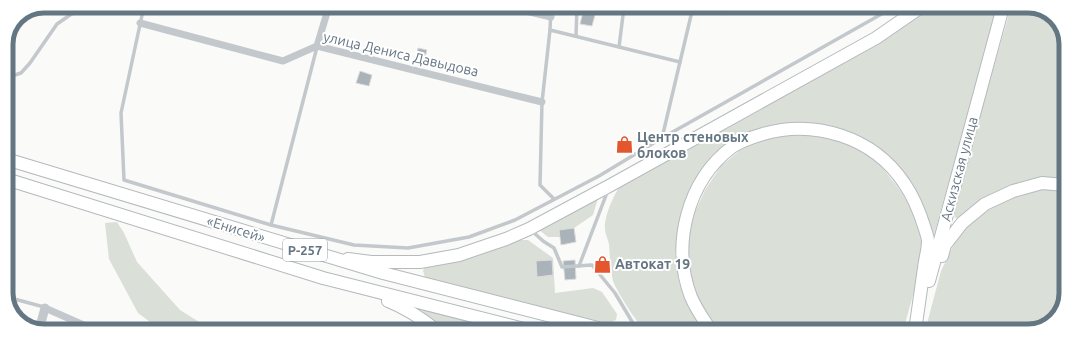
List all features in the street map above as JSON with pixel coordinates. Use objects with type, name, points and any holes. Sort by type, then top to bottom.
[{"type":"main road","points":[[319,254],[371,262],[420,262],[459,255],[506,239],[529,229],[610,186],[876,38],[912,13]]},
{"type":"main road","name":"Аскизская улица","points":[[917,324],[1001,13]]},
{"type":"main road","points":[[707,324],[701,316],[692,297],[685,277],[682,256],[684,228],[694,195],[704,177],[718,160],[733,147],[754,136],[776,130],[798,128],[829,132],[864,145],[883,158],[899,175],[912,194],[921,214],[928,240],[916,324]]},
{"type":"main road","name":"«Енисей»","points":[[13,161],[383,273],[583,324]]},
{"type":"main road","name":"«Енисей»","points":[[13,181],[323,278],[504,324]]},
{"type":"main road","points":[[917,324],[945,246],[962,223],[985,204],[1013,191],[1042,183],[1059,184]]},
{"type":"main road","points":[[323,278],[402,306],[429,324]]},
{"type":"street","points":[[317,46],[327,13]]},
{"type":"street","points":[[534,13],[551,17]]},
{"type":"street","name":"улица Дениса Давыдова","points":[[140,23],[283,61],[317,46],[542,102]]},
{"type":"street","points":[[40,324],[45,308],[81,324]]},
{"type":"lane","points":[[13,76],[21,73],[30,63],[57,24],[72,13]]},
{"type":"lane","points":[[142,13],[121,113],[124,180],[271,225],[354,245],[408,248],[469,236],[515,220],[599,176],[662,138],[883,13]]},
{"type":"lane","points":[[551,13],[542,102],[540,185],[554,199]]},
{"type":"lane","points":[[576,36],[577,13]]},
{"type":"lane","points":[[619,47],[623,13]]},
{"type":"lane","points":[[662,138],[692,13]]},
{"type":"lane","points":[[550,30],[680,62]]},
{"type":"lane","points":[[271,225],[317,46]]},
{"type":"lane","points":[[579,266],[610,186]]},
{"type":"lane","points":[[529,229],[554,248],[562,267],[592,265],[615,294],[633,324]]},
{"type":"lane","points":[[14,299],[45,308]]},
{"type":"shaded area","points":[[920,13],[995,13],[934,235],[927,217],[889,158],[867,141],[837,128],[810,125],[733,142],[680,224],[675,254],[679,282],[688,307],[701,324],[640,324],[618,292],[613,281],[609,244],[605,233],[606,218],[610,205],[622,183],[879,40]]},
{"type":"shaded area","points":[[1009,13],[1028,13],[1040,15],[1053,25],[1057,32],[1059,42],[1059,180],[1043,178],[961,217],[955,218],[953,209]]},
{"type":"shaded area","points":[[809,135],[833,138],[861,149],[881,166],[918,215],[925,243],[920,270],[905,324],[714,324],[697,303],[685,252],[689,225],[705,190],[721,166],[739,151],[757,141],[780,136]]},
{"type":"shaded area","points":[[1043,189],[1059,190],[1059,293],[1057,305],[1054,310],[1047,318],[1032,324],[927,324],[941,271],[954,244],[967,227],[990,209],[1017,195]]},
{"type":"shaded area","points":[[599,195],[593,215],[574,228],[559,230],[560,237],[548,237],[538,229]]},
{"type":"shaded area","points":[[117,222],[124,233],[137,262],[180,310],[202,324],[153,324],[138,313],[109,259],[105,223]]},
{"type":"shaded area","points":[[520,237],[522,240],[528,240],[553,258],[555,293],[593,288],[602,292],[617,314],[616,320],[608,323],[471,292],[425,277],[423,271],[425,266]]},
{"type":"shaded area","points":[[416,305],[491,324],[436,324]]},
{"type":"building","points":[[583,13],[595,15],[592,26],[580,24]]},
{"type":"building","points":[[418,48],[427,50],[424,61],[416,59]]},
{"type":"building","points":[[360,71],[372,75],[369,86],[356,83]]},
{"type":"building","points":[[574,228],[576,242],[561,245],[559,230]]},
{"type":"building","points":[[606,256],[608,273],[604,273],[601,257]]},
{"type":"building","points":[[552,260],[553,275],[537,277],[536,261]]},
{"type":"building","points":[[575,260],[576,279],[565,280],[563,261]]},
{"type":"place","name":"Центр стеновых блоков","points":[[624,145]]},
{"type":"place","name":"Автокат 19","points":[[602,264]]}]
